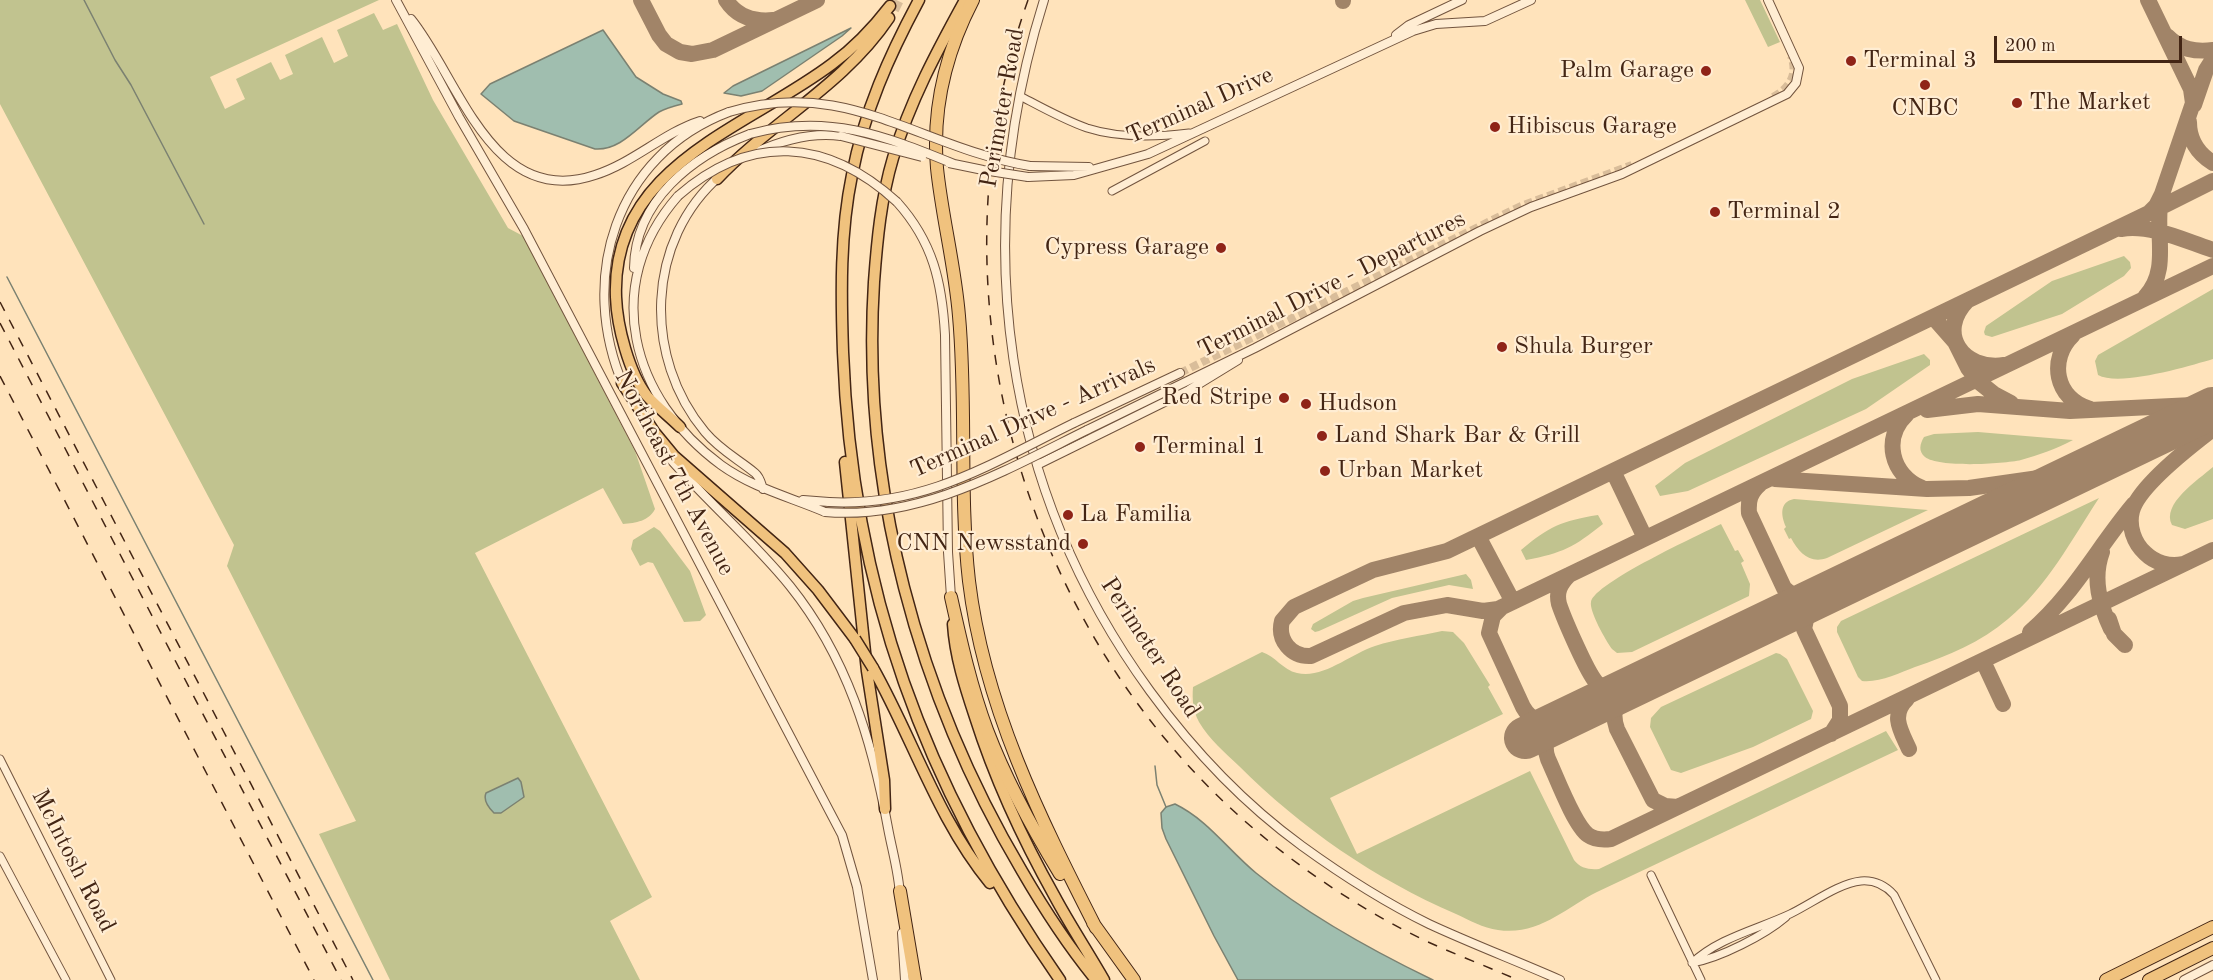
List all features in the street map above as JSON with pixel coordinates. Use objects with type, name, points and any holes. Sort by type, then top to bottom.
[{"type":"highway","points":[[973,0],[960,27],[945,69],[936,136],[939,183],[956,279],[960,326],[964,517],[969,583],[982,650],[1010,742],[1047,831],[1096,928]]},
{"type":"highway","points":[[951,597],[972,685],[994,750],[1047,851],[1096,928],[1134,980]]},
{"type":"highway","points":[[900,891],[915,980]]},
{"type":"highway","points":[[2106,980],[2213,927]]},
{"type":"highway","points":[[2149,980],[2213,948]]},
{"type":"main road","points":[[920,0],[877,87],[861,135],[851,176],[845,222],[843,268],[844,375],[855,486],[874,583],[893,650],[920,727],[948,791],[980,854],[1015,914],[1060,980]]},
{"type":"main road","points":[[965,0],[912,102],[893,159],[883,202],[872,317],[872,364],[880,456],[890,525],[906,592],[949,724],[982,798],[1009,849],[1046,909],[1096,980]]},
{"type":"main road","points":[[680,427],[647,395],[632,365],[620,331],[617,279],[621,250],[630,224],[650,191],[675,165],[831,65],[867,34],[892,8],[869,45],[841,75],[717,178]]},
{"type":"main road","points":[[844,375],[840,424],[867,671],[884,780],[885,809]]},
{"type":"main road","points":[[622,383],[655,433],[674,456],[785,553],[818,590],[855,639],[873,668],[955,830],[982,873],[1015,914]]},
{"type":"main road","points":[[951,597],[954,641],[960,665],[996,774],[1045,878],[1104,980]]},
{"type":"street","name":"Perimeter Road","points":[[1044,0],[1020,96],[1008,177],[1004,271],[1008,328],[1018,390],[1036,465],[1065,542],[1091,598],[1139,676],[1180,731],[1224,779],[1279,829],[1361,887],[1429,924],[1560,980]]},
{"type":"street","points":[[1384,44],[1409,25],[1462,0]]},
{"type":"street","points":[[1384,44],[1424,27],[1443,23],[1479,22],[1531,0]]},
{"type":"street","name":"Terminal Drive - Departures","points":[[794,499],[825,512],[860,513],[895,510],[958,491],[1255,348],[1333,306],[1531,207],[1622,174],[1787,94],[1798,80],[1798,64],[1768,0]]},
{"type":"street","points":[[397,2],[421,32],[454,90],[488,140],[511,163],[536,175],[553,179],[571,180],[596,175],[691,124],[755,105],[782,101],[843,106],[891,121],[982,155],[1030,166],[1073,168],[1107,165]]},
{"type":"street","name":"Northeast 7th Avenue","points":[[397,2],[449,100],[524,229],[842,836],[857,886],[873,980]]},
{"type":"street","name":"Terminal Drive","points":[[954,164],[1028,177],[1074,175],[1148,154],[1384,44]]},
{"type":"street","points":[[1020,96],[1072,122],[1097,130],[1167,136],[1201,131]]},
{"type":"street","points":[[718,116],[680,138],[655,161],[629,197],[615,228],[605,272],[605,306],[610,345],[622,383],[642,423],[692,484],[774,567],[816,622],[839,662],[857,704],[871,748],[885,809],[900,891],[905,980]]},
{"type":"street","points":[[794,499],[763,489],[722,466],[680,427],[656,389],[637,346],[633,316],[634,256],[639,235],[664,192],[682,171],[727,143],[750,134],[790,126],[815,124],[840,127],[877,135],[954,164]]},
{"type":"street","points":[[763,489],[756,474],[721,448],[691,413],[674,382],[663,342],[660,303],[672,247],[685,220],[717,178],[739,161],[780,142],[807,136],[841,136],[954,164]]},
{"type":"street","points":[[1112,191],[1205,141]]},
{"type":"street","points":[[634,284],[640,260],[658,220],[678,196],[703,175],[734,159],[764,152],[796,152],[818,156],[850,168],[879,186],[897,202],[917,227],[927,246],[935,268],[942,301],[951,597]]},
{"type":"street","points":[[1036,465],[1189,390],[1255,348]]},
{"type":"street","name":"Terminal Drive - Arrivals","points":[[794,499],[828,502],[881,501],[943,486],[1180,373]]},
{"type":"street","name":"McIntosh Road","points":[[1,761],[111,980]]},
{"type":"street","points":[[0,856],[66,980]]},
{"type":"street","points":[[1651,875],[1701,980]]},
{"type":"street","points":[[1692,963],[1702,954],[1769,921],[1788,915],[1853,882],[1868,881],[1879,884],[1890,891],[1897,900],[1936,980]]},
{"type":"street","points":[[2184,980],[2213,965]]},
{"type":"green space","points":[[0,0],[379,0],[210,77],[225,109],[245,99],[236,79],[271,62],[280,80],[293,74],[285,55],[322,37],[334,63],[348,56],[337,30],[374,13],[383,30],[397,24],[433,100],[508,228],[523,236],[635,451],[655,509],[646,519],[623,524],[603,488],[475,553],[652,897],[610,921],[640,980],[390,980],[319,834],[356,821],[227,566],[234,545],[0,104]]},
{"type":"green space","points":[[1745,0],[1760,0],[1780,42],[1768,47]]},
{"type":"green space","points":[[2124,256],[2130,262],[2131,268],[2124,276],[2062,314],[1992,337],[1985,335],[1986,326],[2052,281]]},
{"type":"green space","points":[[2213,289],[2213,359],[2138,377],[2122,379],[2098,375],[2095,361],[2098,355]]},
{"type":"green space","points":[[1924,354],[1930,360],[1930,365],[1866,409],[1688,491],[1660,496],[1655,486],[1685,463],[1852,379]]},
{"type":"green space","points":[[1978,432],[2073,440],[2034,456],[2001,463],[1944,463],[1925,457],[1921,452],[1924,437],[1934,434]]},
{"type":"green space","points":[[2213,467],[2213,519],[2185,529],[2172,525],[2170,517],[2176,501]]},
{"type":"green space","points":[[2099,498],[2047,577],[2022,606],[1998,627],[1964,648],[1896,675],[1869,681],[1862,681],[1858,677],[1837,632],[1841,621]]},
{"type":"green space","points":[[1794,499],[1928,510],[1827,558],[1815,560],[1801,553],[1784,529],[1786,527],[1782,514],[1784,506]]},
{"type":"green space","points":[[1598,515],[1603,524],[1576,544],[1550,555],[1526,560],[1521,550],[1548,530],[1565,522]]},
{"type":"green space","points":[[1721,524],[1735,551],[1738,550],[1744,561],[1741,563],[1750,584],[1749,596],[1632,652],[1617,653],[1612,649],[1602,633],[1591,606],[1597,594],[1628,572]]},
{"type":"green space","points":[[654,527],[660,531],[690,571],[706,615],[700,621],[684,622],[653,563],[648,562],[640,566],[631,549],[633,540]]},
{"type":"green space","points":[[1466,574],[1471,580],[1473,589],[1449,585],[1392,598],[1319,631],[1315,632],[1311,629],[1313,624],[1353,601]]},
{"type":"green space","points":[[1442,631],[1453,632],[1464,643],[1490,685],[1488,687],[1503,714],[1330,798],[1357,854],[1530,771],[1574,860],[1585,868],[1599,869],[1886,731],[1898,750],[1597,892],[1539,925],[1513,931],[1492,929],[1397,885],[1314,831],[1263,789],[1218,746],[1199,722],[1193,705],[1193,687],[1262,652],[1292,671],[1307,674],[1327,669],[1375,646]]},
{"type":"green space","points":[[1776,653],[1787,659],[1813,711],[1811,719],[1753,747],[1681,773],[1671,770],[1650,727],[1651,718],[1661,707]]},
{"type":"shaded area","points":[[851,28],[762,91],[741,96],[724,93],[733,86]]},
{"type":"shaded area","points":[[603,30],[636,77],[663,94],[681,101],[682,104],[659,112],[621,142],[604,149],[595,149],[514,121],[481,94],[490,84]]},
{"type":"shaded area","points":[[518,778],[524,797],[501,813],[494,813],[486,801],[486,793]]},
{"type":"shaded area","points":[[1175,804],[1198,818],[1256,873],[1297,904],[1387,957],[1433,980],[1238,980],[1162,828],[1161,813],[1166,807]]},
{"type":"waterway","points":[[84,0],[204,224]]},
{"type":"waterway","points":[[7,277],[373,980]]},
{"type":"waterway","points":[[1155,766],[1157,785],[1166,807]]},
{"type":"taxiway","points":[[641,0],[666,44],[680,52],[692,54],[713,50],[817,0]]},
{"type":"taxiway","points":[[726,0],[735,11],[746,17],[773,20]]},
{"type":"taxiway","points":[[2148,0],[2191,89],[2193,103],[2162,194],[2156,206],[2149,213],[1447,551],[1373,570],[1294,607],[1282,621],[1284,641],[1297,654],[1311,656],[1404,613],[1447,605],[1483,611],[1498,609],[2213,266]]},
{"type":"taxiway","points":[[2167,36],[2189,49],[2213,50]]},
{"type":"taxiway","points":[[2194,105],[2206,70],[2213,59]]},
{"type":"taxiway","points":[[2189,122],[2190,135],[2195,145],[2202,155],[2213,163]]},
{"type":"taxiway","points":[[2155,210],[2213,181]]},
{"type":"taxiway","points":[[2145,297],[2153,286],[2160,263],[2161,199]]},
{"type":"taxiway","points":[[2121,229],[2156,231],[2213,250]]},
{"type":"taxiway","points":[[1967,301],[1958,313],[1954,325],[1954,337],[1958,347],[1966,356],[1977,362],[2004,365]]},
{"type":"taxiway","points":[[1933,317],[1955,342],[1968,368],[1979,382],[1994,394],[2011,403]]},
{"type":"taxiway","points":[[2073,335],[2060,355],[2059,377],[2069,397],[2090,409]]},
{"type":"taxiway","points":[[1927,410],[1978,404],[2070,411],[2213,404]]},
{"type":"taxiway","points":[[1907,414],[1894,434],[1894,455],[1903,474],[1922,488]]},
{"type":"taxiway","points":[[2183,564],[2163,563],[2145,553],[2133,534],[2132,511],[2155,478],[2213,429]]},
{"type":"taxiway","points":[[1775,479],[1927,489],[1969,488],[2039,478],[2079,467],[2125,450]]},
{"type":"taxiway","points":[[1613,471],[1645,538]]},
{"type":"taxiway","points":[[1760,484],[1750,497],[1749,513],[1784,588],[1804,598],[1826,594]]},
{"type":"taxiway","points":[[2030,632],[2060,602],[2134,504]]},
{"type":"taxiway","points":[[1478,536],[1513,602]]},
{"type":"taxiway","points":[[1560,721],[1549,734],[1546,743],[1546,753],[1560,788],[1583,830],[1593,838],[1611,839],[2213,550]]},
{"type":"taxiway","points":[[2102,552],[2098,572],[2099,592],[2111,629]]},
{"type":"taxiway","points":[[1569,575],[1560,588],[1559,604],[1587,668],[1596,682],[1606,689],[1627,689]]},
{"type":"taxiway","points":[[1823,596],[1808,610],[1804,629],[1840,706],[1840,720],[1831,734]]},
{"type":"taxiway","points":[[1502,607],[1493,616],[1489,633],[1523,707],[1530,716],[1538,721],[1560,721]]},
{"type":"taxiway","points":[[2109,619],[2114,634],[2125,645]]},
{"type":"taxiway","points":[[1983,661],[2003,704]]},
{"type":"taxiway","points":[[1627,689],[1616,707],[1614,717],[1617,729],[1653,800],[1665,806],[1678,807]]},
{"type":"taxiway","points":[[1907,699],[1898,717],[1900,729],[1909,749]]},
{"type":"runway","points":[[1525,738],[2213,408]]},
{"type":"tunnel","points":[[894,10],[899,0]]},
{"type":"tunnel","points":[[1773,97],[1791,80],[1794,69],[1791,56]]},
{"type":"tunnel","points":[[1180,373],[1521,206],[1632,165]]},
{"type":"railway","points":[[1028,0],[999,111],[987,224],[993,337],[1015,449],[1053,556],[1105,656],[1173,748],[1254,829],[1294,861],[1359,905],[1428,942],[1518,980]]},
{"type":"railway","points":[[0,302],[353,980]]},
{"type":"railway","points":[[0,323],[341,980]]},
{"type":"railway","points":[[0,376],[314,980]]},
{"type":"place","name":"Terminal 3","points":[[1851,61]]},
{"type":"place","name":"Palm Garage","points":[[1706,71]]},
{"type":"place","name":"CNBC","points":[[1925,85]]},
{"type":"place","name":"The Market","points":[[2017,103]]},
{"type":"place","name":"Hibiscus Garage","points":[[1495,127]]},
{"type":"place","name":"Terminal 2","points":[[1715,212]]},
{"type":"place","name":"Cypress Garage","points":[[1221,248]]},
{"type":"place","name":"Shula Burger","points":[[1502,347]]},
{"type":"place","name":"Red Stripe","points":[[1284,398]]},
{"type":"place","name":"Hudson","points":[[1306,404]]},
{"type":"place","name":"Land Shark Bar & Grill","points":[[1322,436]]},
{"type":"place","name":"Terminal 1","points":[[1140,447]]},
{"type":"place","name":"Urban Market","points":[[1325,471]]},
{"type":"place","name":"La Familia","points":[[1068,515]]},
{"type":"place","name":"CNN Newsstand","points":[[1083,544]]}]
